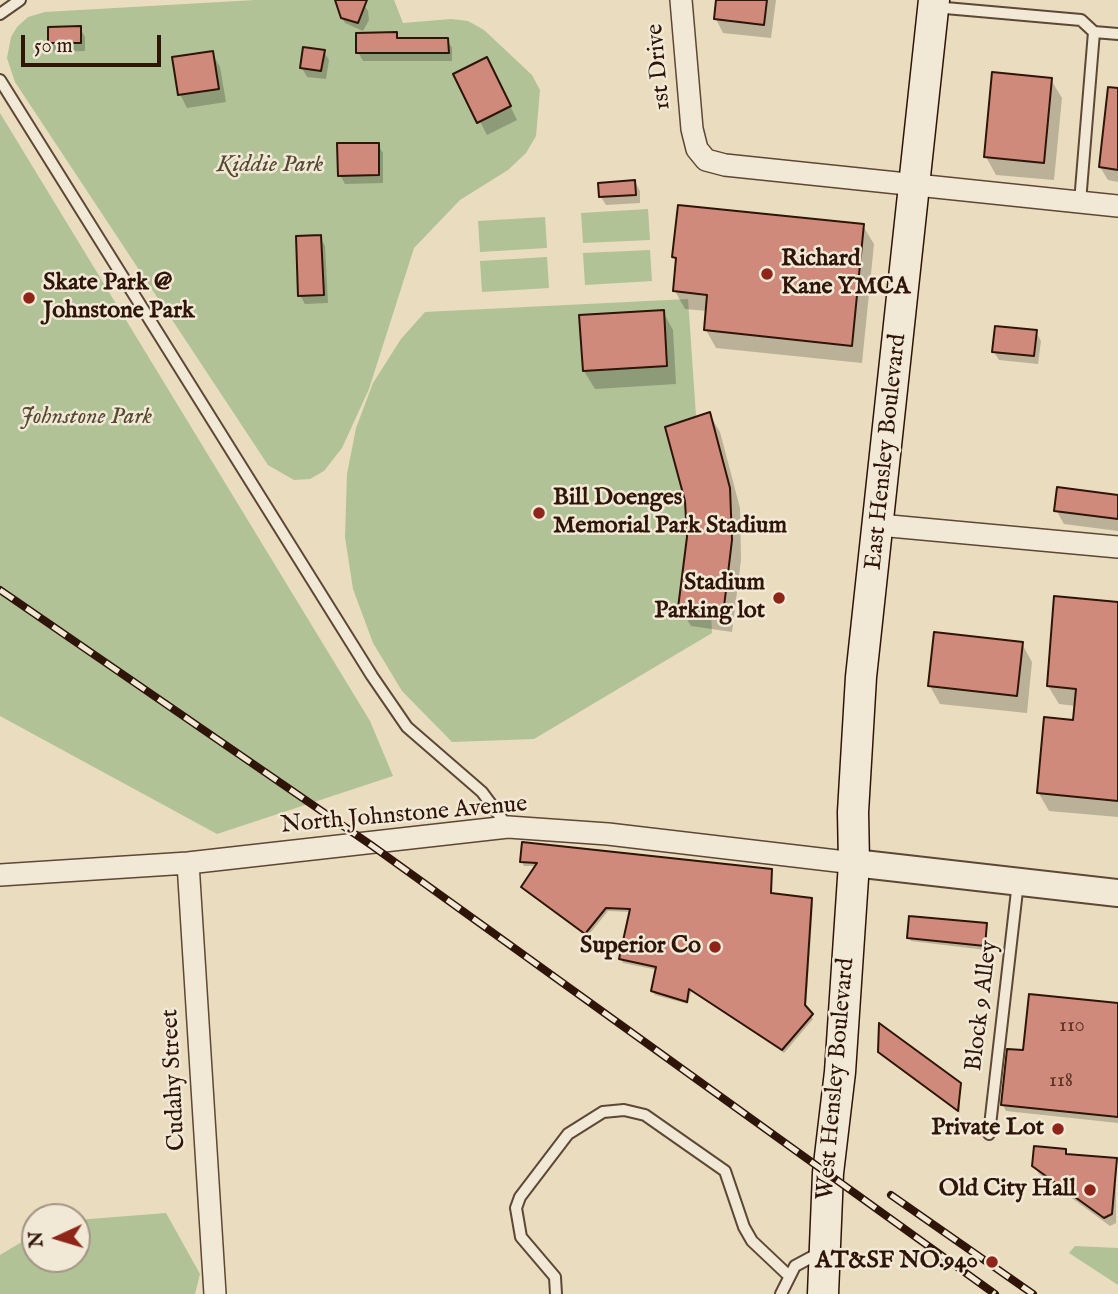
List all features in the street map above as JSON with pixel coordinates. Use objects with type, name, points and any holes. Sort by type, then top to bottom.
[{"type":"main road","name":"East Hensley Boulevard","points":[[854,863],[853,812],[861,677],[934,3]]},
{"type":"main road","name":"West Hensley Boulevard","points":[[823,1294],[828,1173],[840,1072],[854,863]]},
{"type":"street","name":"1st Drive","points":[[681,0],[692,129],[697,149],[706,160],[725,165],[916,183]]},
{"type":"street","points":[[916,183],[1118,206]]},
{"type":"street","points":[[879,525],[1118,547]]},
{"type":"street","name":"North Johnstone Avenue","points":[[0,874],[188,863],[508,827],[608,834],[854,863]]},
{"type":"street","name":"Cudahy Street","points":[[188,863],[215,1294]]},
{"type":"street","points":[[854,863],[1118,893]]},
{"type":"lane","points":[[0,14],[20,0]]},
{"type":"lane","points":[[934,3],[1081,20],[1094,32],[1118,34]]},
{"type":"lane","points":[[1080,202],[1094,32]]},
{"type":"lane","points":[[0,80],[372,676],[407,727],[482,792],[508,827]]},
{"type":"lane","name":"Block 9 Alley","points":[[989,1134],[1018,882]]},
{"type":"lane","points":[[556,1294],[555,1277],[521,1237],[516,1208],[520,1197],[568,1134],[603,1112],[613,1111],[645,1115],[712,1159],[731,1181],[744,1227],[752,1241],[788,1275]]},
{"type":"lane","points":[[781,1294],[788,1275],[803,1259],[824,1251]]},
{"type":"green space","name":"Kiddie Park","points":[[255,0],[394,0],[403,23],[451,19],[468,21],[484,30],[532,75],[540,90],[536,136],[526,153],[508,170],[460,200],[414,248],[369,389],[342,448],[324,471],[310,479],[294,480],[268,465],[15,82],[7,58],[11,37],[17,27],[28,17],[45,12]]},
{"type":"green space","name":"Johnstone Park","points":[[0,113],[370,721],[393,776],[217,834],[0,716]]},
{"type":"green space","points":[[648,209],[650,240],[583,243],[581,213]]},
{"type":"green space","points":[[545,217],[547,248],[480,252],[478,221]]},
{"type":"green space","points":[[650,250],[652,281],[585,285],[583,253]]},
{"type":"green space","points":[[547,257],[549,288],[482,292],[480,261]]},
{"type":"green space","name":"Bill Doenges Memorial Park Stadium","points":[[688,299],[696,416],[710,412],[730,488],[732,540],[723,615],[711,614],[712,633],[534,739],[452,742],[402,691],[373,643],[353,589],[345,537],[347,474],[356,428],[373,383],[401,339],[425,312]]},
{"type":"green space","points":[[166,1213],[200,1274],[195,1294],[0,1294],[0,1255],[21,1242],[21,1273],[91,1273],[91,1219]]},
{"type":"green space","points":[[1075,1246],[1118,1248],[1118,1285],[1069,1253]]},
{"type":"building","points":[[335,0],[367,0],[358,23],[341,18]]},
{"type":"building","points":[[716,0],[767,0],[764,25],[714,19]]},
{"type":"building","points":[[81,26],[81,43],[48,43],[48,27]]},
{"type":"building","points":[[397,32],[397,38],[448,38],[449,53],[356,53],[356,33]]},
{"type":"building","points":[[303,47],[325,50],[321,71],[300,68]]},
{"type":"building","points":[[213,51],[219,89],[178,95],[172,57]]},
{"type":"building","points":[[487,57],[511,106],[477,123],[453,74]]},
{"type":"building","points":[[992,72],[1052,78],[1044,163],[984,157]]},
{"type":"building","points":[[1108,87],[1118,88],[1118,170],[1099,167]]},
{"type":"building","points":[[337,143],[379,143],[379,175],[338,176]]},
{"type":"building","points":[[635,180],[636,195],[599,197],[598,183]]},
{"type":"building","name":"Richard Kane YMCA","points":[[678,205],[864,224],[852,346],[704,330],[707,295],[673,291],[676,258],[672,257]]},
{"type":"building","points":[[321,235],[324,295],[298,296],[296,236]]},
{"type":"building","points":[[664,310],[667,366],[583,371],[579,315]]},
{"type":"building","points":[[995,326],[1037,330],[1034,356],[992,352]]},
{"type":"building","points":[[710,412],[730,488],[732,540],[723,615],[678,608],[687,537],[685,501],[665,427]]},
{"type":"building","points":[[1057,487],[1118,495],[1118,519],[1054,511]]},
{"type":"building","points":[[1054,596],[1118,602],[1118,801],[1037,793],[1044,717],[1073,720],[1076,689],[1047,686]]},
{"type":"building","points":[[934,632],[1023,642],[1017,696],[928,686]]},
{"type":"building","name":"Superior Co","points":[[522,842],[772,869],[771,893],[812,898],[805,1005],[813,1014],[782,1050],[689,989],[687,1002],[651,991],[656,967],[619,959],[630,909],[606,908],[585,934],[521,887],[537,863],[520,862]]},
{"type":"building","points":[[909,916],[987,923],[985,946],[907,938]]},
{"type":"building","points":[[1029,994],[1118,1003],[1118,1117],[1001,1105],[1007,1049],[1023,1050]]},
{"type":"building","points":[[879,1023],[961,1083],[958,1111],[878,1052]]},
{"type":"building","name":"Old City Hall","points":[[1034,1146],[1066,1149],[1066,1154],[1117,1158],[1112,1214],[1104,1218],[1032,1166]]},
{"type":"railway","points":[[0,590],[371,845],[995,1294]]},
{"type":"railway","points":[[891,1195],[1033,1294]]},
{"type":"place","name":"Richard Kane YMCA","points":[[767,274]]},
{"type":"place","name":"Skate Park @ Johnstone Park","points":[[29,298]]},
{"type":"place","name":"Bill Doenges Memorial Park Stadium","points":[[539,513]]},
{"type":"place","name":"Stadium Parking lot","points":[[779,598]]},
{"type":"place","name":"Superior Co","points":[[715,947]]},
{"type":"place","name":"Private Lot","points":[[1058,1129]]},
{"type":"place","name":"Old City Hall","points":[[1090,1190]]},
{"type":"place","name":"AT&SF NO.940","points":[[992,1262]]}]
